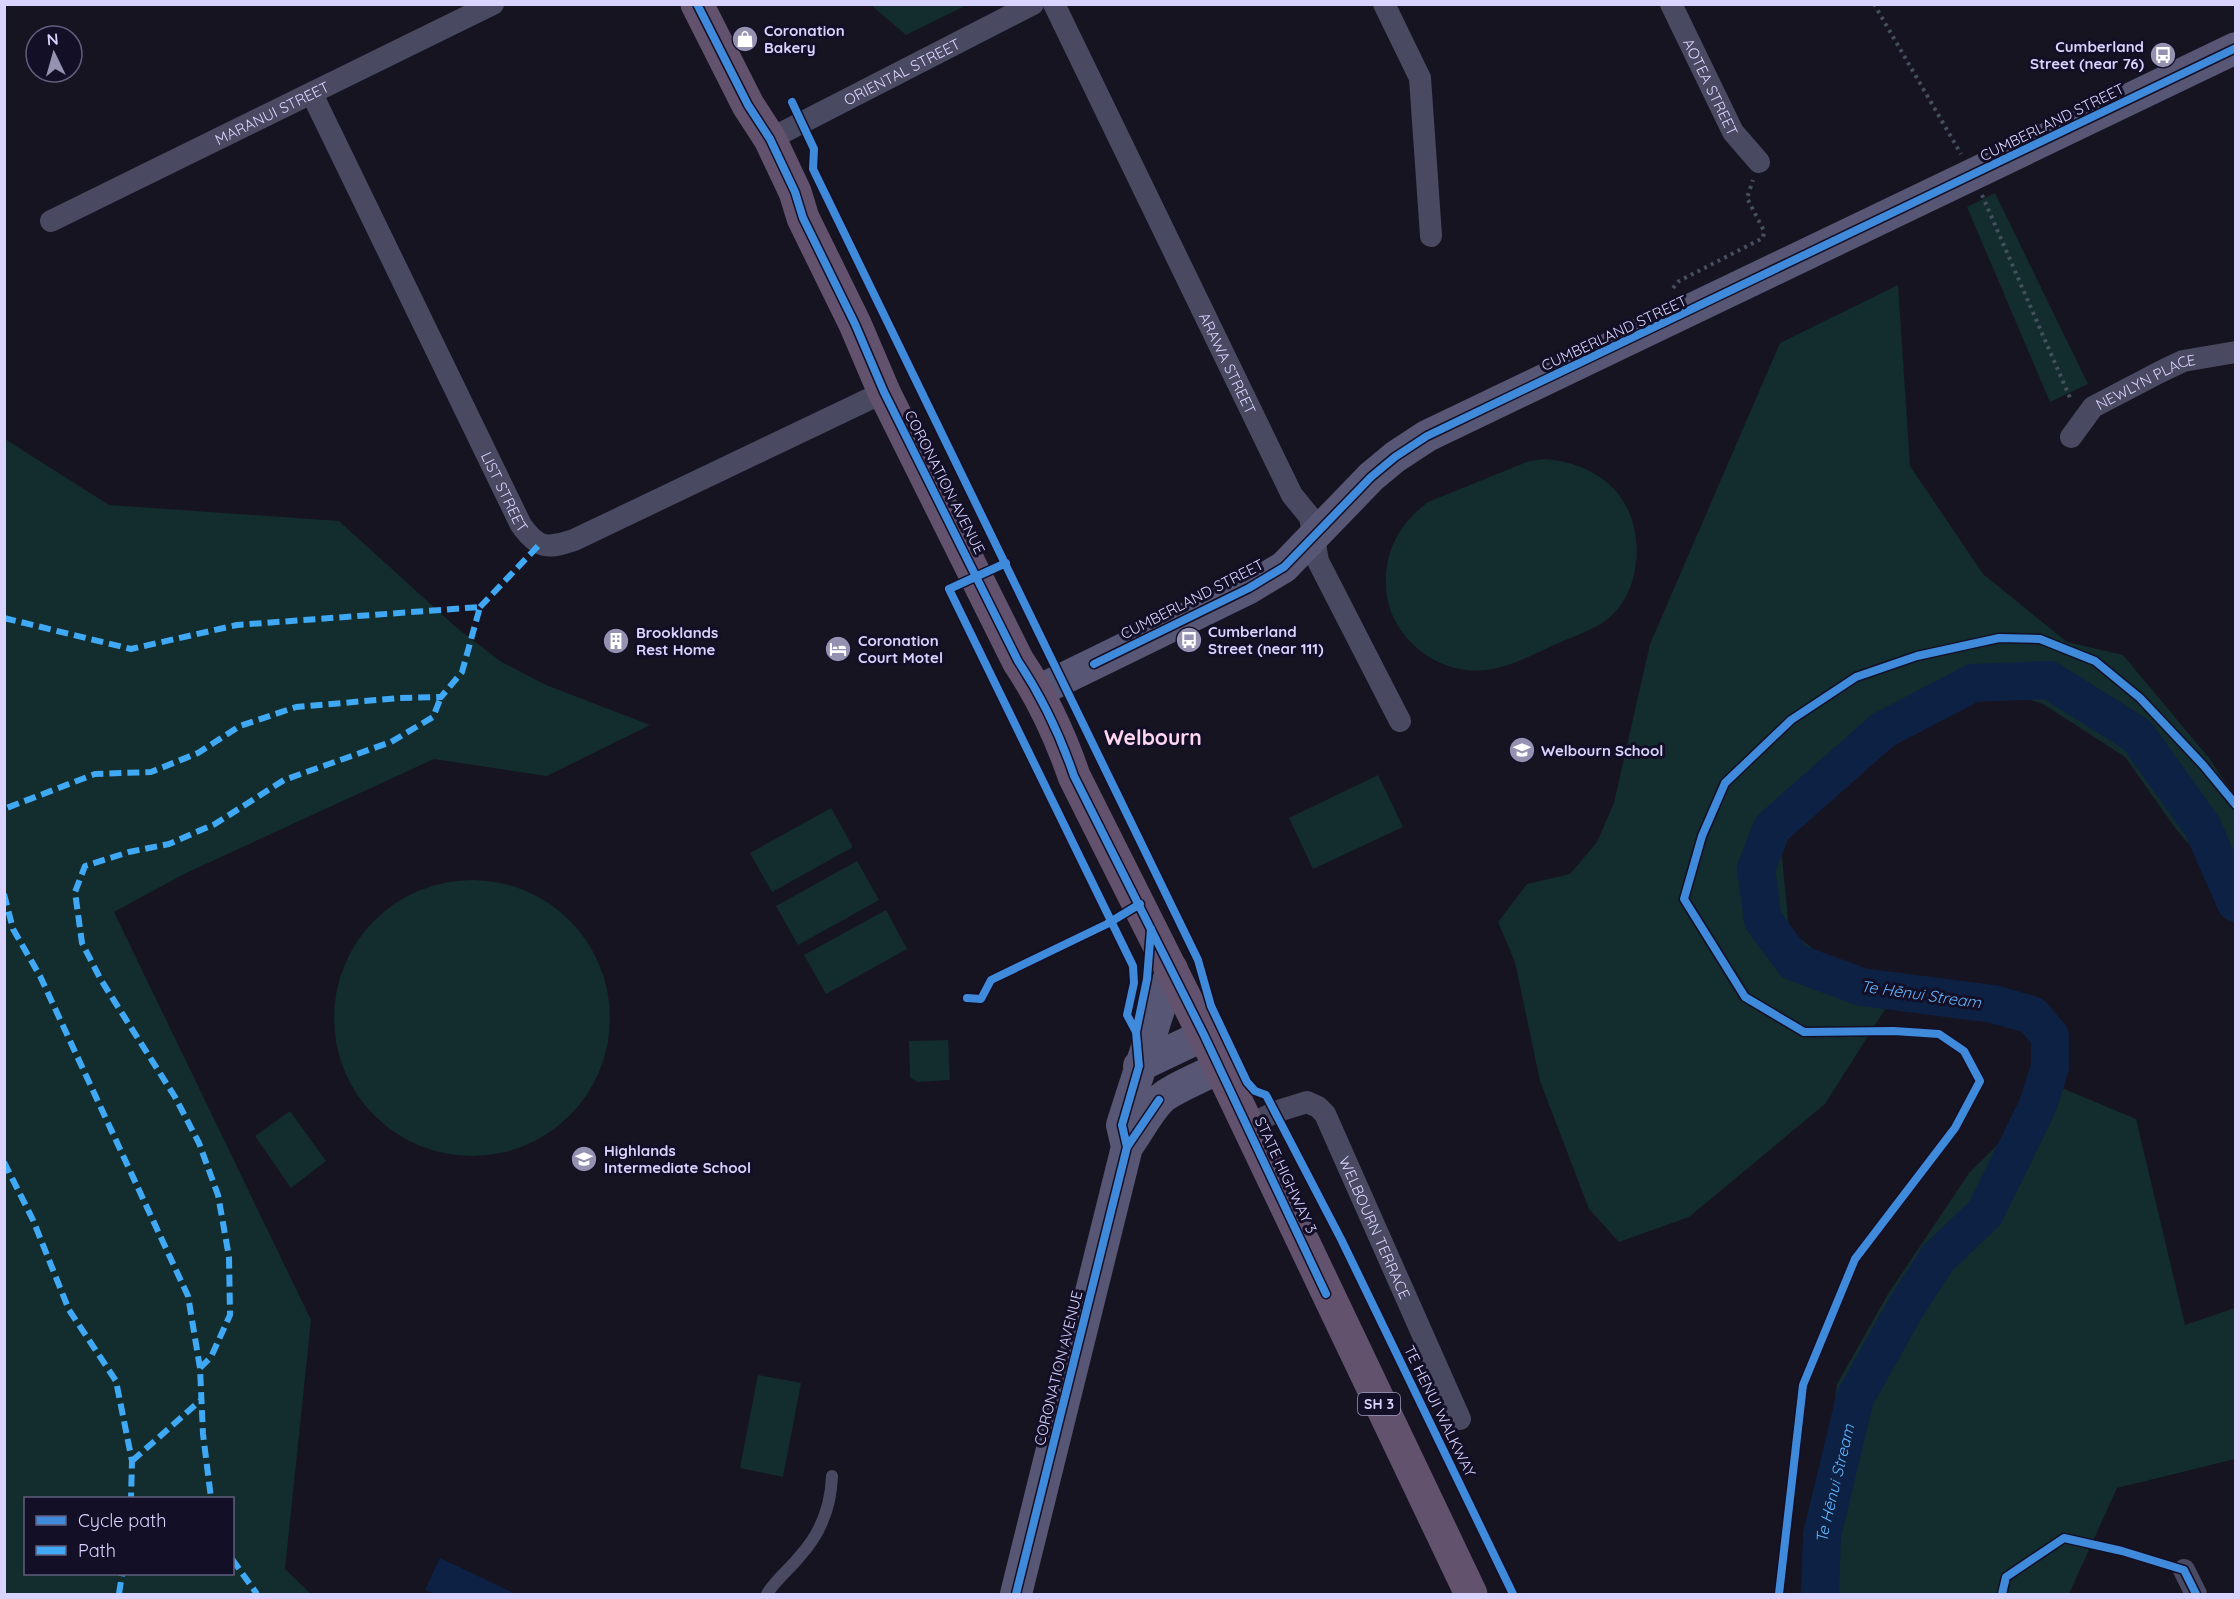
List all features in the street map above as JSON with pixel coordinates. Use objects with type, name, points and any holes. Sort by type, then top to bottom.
[{"type":"highway","name":"CORONATION AVENUE","points":[[698,4],[748,105],[770,138],[795,192],[803,219],[855,324],[884,392],[1018,661],[1038,691],[1064,746],[1074,776],[1220,1068]]},
{"type":"highway","name":"STATE HIGHWAY 3","points":[[1220,1068],[1472,1594]]},
{"type":"main road","name":"CUMBERLAND STREET","points":[[1038,691],[1249,588],[1284,567],[1371,477],[1395,457],[1427,436],[1672,321],[2235,48]]},
{"type":"main road","name":"CORONATION AVENUE","points":[[1127,1147],[1122,1125],[1139,1066],[1172,969]]},
{"type":"main road","points":[[1139,1066],[1204,1035]]},
{"type":"main road","name":"CORONATION AVENUE","points":[[1016,1594],[1127,1147],[1159,1100],[1172,1090],[1190,1084],[1220,1068]]},
{"type":"street","name":"MARANUI STREET","points":[[51,220],[493,4]]},
{"type":"street","name":"ORIENTAL STREET","points":[[770,138],[1034,4]]},
{"type":"street","name":"ARAWA STREET","points":[[1054,4],[1292,495],[1310,517],[1318,561],[1400,721]]},
{"type":"street","points":[[1384,4],[1420,78],[1431,236]]},
{"type":"street","name":"AOTEA STREET","points":[[1671,4],[1733,132],[1760,162]]},
{"type":"street","name":"LIST STREET","points":[[312,94],[521,525],[531,539],[539,545],[557,546],[573,540],[884,392]]},
{"type":"street","name":"NEWLYN PLACE","points":[[2076,430],[2093,407],[2183,361],[2235,352]]},
{"type":"street","name":"WELBOURN TERRACE","points":[[1248,1126],[1275,1113],[1307,1102],[1318,1107],[1324,1114],[1460,1419]]},
{"type":"street","points":[[2184,1570],[2196,1594]]},
{"type":"lane","points":[[767,1594],[778,1578],[800,1557],[819,1530],[829,1504],[832,1476]]},
{"type":"path","points":[[1874,4],[1973,175],[2076,430]]},
{"type":"path","points":[[1672,321],[1662,301],[1679,281],[1763,238],[1764,231],[1746,198],[1760,162]]},
{"type":"green space","points":[[871,5],[967,5],[906,35]]},
{"type":"green space","points":[[1995,193],[2088,384],[2050,402],[1967,207]]},
{"type":"green space","points":[[1898,285],[1910,466],[1983,574],[2067,642],[2123,655],[2209,758],[2235,797],[2235,899],[2176,829],[2125,757],[2043,704],[1990,687],[1940,702],[1872,746],[1809,804],[1781,847],[1789,930],[1887,1006],[1825,1104],[1689,1217],[1619,1242],[1589,1209],[1540,1081],[1515,962],[1498,922],[1527,884],[1570,874],[1597,842],[1614,803],[1650,644],[1780,343]]},
{"type":"green space","points":[[5,439],[109,505],[339,521],[457,628],[500,661],[546,685],[650,725],[547,776],[434,759],[184,874],[114,912],[311,1320],[285,1569],[311,1594],[5,1594]]},
{"type":"green space","points":[[1545,459],[1586,469],[1609,484],[1626,506],[1632,520],[1637,549],[1633,578],[1621,605],[1611,616],[1588,631],[1495,668],[1468,670],[1433,659],[1418,649],[1406,636],[1389,605],[1386,574],[1396,539],[1409,519],[1428,502],[1529,461]]},
{"type":"green space","points":[[1378,775],[1403,827],[1313,869],[1289,818]]},
{"type":"green space","points":[[831,808],[853,847],[772,892],[750,853]]},
{"type":"green space","points":[[857,861],[879,900],[798,945],[776,906]]},
{"type":"green space","points":[[472,880],[499,883],[525,891],[548,904],[569,921],[586,942],[599,965],[607,991],[610,1018],[607,1045],[599,1071],[586,1094],[569,1115],[548,1132],[525,1145],[499,1153],[472,1156],[445,1153],[419,1145],[396,1132],[375,1115],[358,1094],[345,1071],[337,1045],[334,1018],[337,991],[345,965],[358,942],[375,921],[396,904],[419,891],[445,883]]},
{"type":"green space","points":[[886,910],[907,949],[826,994],[804,955]]},
{"type":"green space","points":[[948,1040],[950,1080],[917,1082],[910,1077],[909,1041]]},
{"type":"green space","points":[[2057,1086],[2136,1119],[2185,1325],[2235,1308],[2235,1459],[2117,1488],[2069,1594],[1807,1594],[1837,1384],[1888,1294],[1969,1173]]},
{"type":"green space","points":[[290,1111],[326,1161],[291,1188],[255,1136]]},
{"type":"green space","points":[[758,1375],[801,1383],[783,1477],[740,1468]]},
{"type":"water","points":[[440,1558],[516,1594],[435,1594],[425,1590]]},
{"type":"waterway","name":"Te Hēnui Stream","points":[[1820,1594],[1822,1535],[1855,1398],[1905,1309],[1937,1259],[1985,1213],[2038,1105],[2050,1067],[2050,1036],[2032,1015],[1993,1004],[1862,987],[1794,962],[1763,920],[1756,869],[1772,828],[1883,730],[1973,683],[2049,680],[2137,735],[2202,826],[2236,903]]},
{"type":"marked path","points":[[480,607],[539,545]]},
{"type":"marked path","points":[[4,618],[131,649],[237,625],[480,607],[462,672],[441,697],[400,698],[296,707],[240,726],[198,753],[151,772],[95,774],[4,809]]},
{"type":"marked path","points":[[200,1368],[211,1357],[230,1315],[229,1257],[218,1195],[199,1143],[175,1097],[101,980],[82,943],[75,892],[85,866],[129,852],[169,844],[215,824],[284,780],[391,742],[433,717],[441,697]]},
{"type":"marked path","points":[[4,894],[13,929],[40,976],[188,1296],[200,1368],[203,1434],[211,1497]]},
{"type":"marked path","points":[[4,1162],[33,1220],[69,1310],[116,1381],[132,1461],[131,1497]]},
{"type":"marked path","points":[[132,1461],[201,1400]]},
{"type":"marked path","points":[[234,1562],[257,1594]]},
{"type":"marked path","points":[[119,1594],[122,1575]]},
{"type":"cycle path","points":[[697,4],[748,105],[770,139],[795,192],[803,218],[855,324],[884,392],[1018,661],[1050,717],[1074,776],[1204,1035],[1326,1294]]},
{"type":"cycle path","points":[[1094,664],[1249,588],[1284,567],[1371,477],[1395,457],[1427,436],[2236,48]]},
{"type":"cycle path","name":"TE HENUI WALKWAY","points":[[792,102],[814,149],[813,169],[1198,960],[1211,1006],[1247,1082],[1255,1091],[1266,1095],[1341,1239],[1513,1594]]},
{"type":"cycle path","points":[[1006,563],[949,589],[1133,966],[1134,983],[1127,1015],[1136,1032]]},
{"type":"cycle path","points":[[1779,1594],[1803,1385],[1855,1259],[1955,1128],[1980,1081],[1964,1051],[1939,1034],[1894,1031],[1804,1032],[1745,997],[1684,899],[1702,836],[1725,783],[1791,720],[1856,677],[1917,656],[1999,638],[2040,639],[2095,661],[2140,698],[2203,765],[2236,805]]},
{"type":"cycle path","points":[[967,998],[981,999],[991,980],[1107,924],[1140,904]]},
{"type":"cycle path","points":[[1127,1147],[1122,1125],[1139,1066],[1136,1032],[1147,979],[1151,929]]},
{"type":"cycle path","points":[[1016,1594],[1127,1147],[1159,1100]]},
{"type":"cycle path","points":[[2002,1594],[2006,1577],[2064,1538],[2122,1551],[2184,1570],[2196,1594]]},
{"type":"place","name":"Coronation Bakery","points":[[745,39]]},
{"type":"place","name":"Cumberland Street (near 76)","points":[[2163,55]]},
{"type":"place","name":"Cumberland Street (near 111)","points":[[1189,640]]},
{"type":"place","name":"Brooklands Rest Home","points":[[616,641]]},
{"type":"place","name":"Coronation Court Motel","points":[[838,649]]},
{"type":"place","name":"Welbourn School","points":[[1522,750]]},
{"type":"place","name":"Highlands Intermediate School","points":[[584,1159]]},
{"type":"district","name":"Welbourn","points":[[1153,737]]}]
